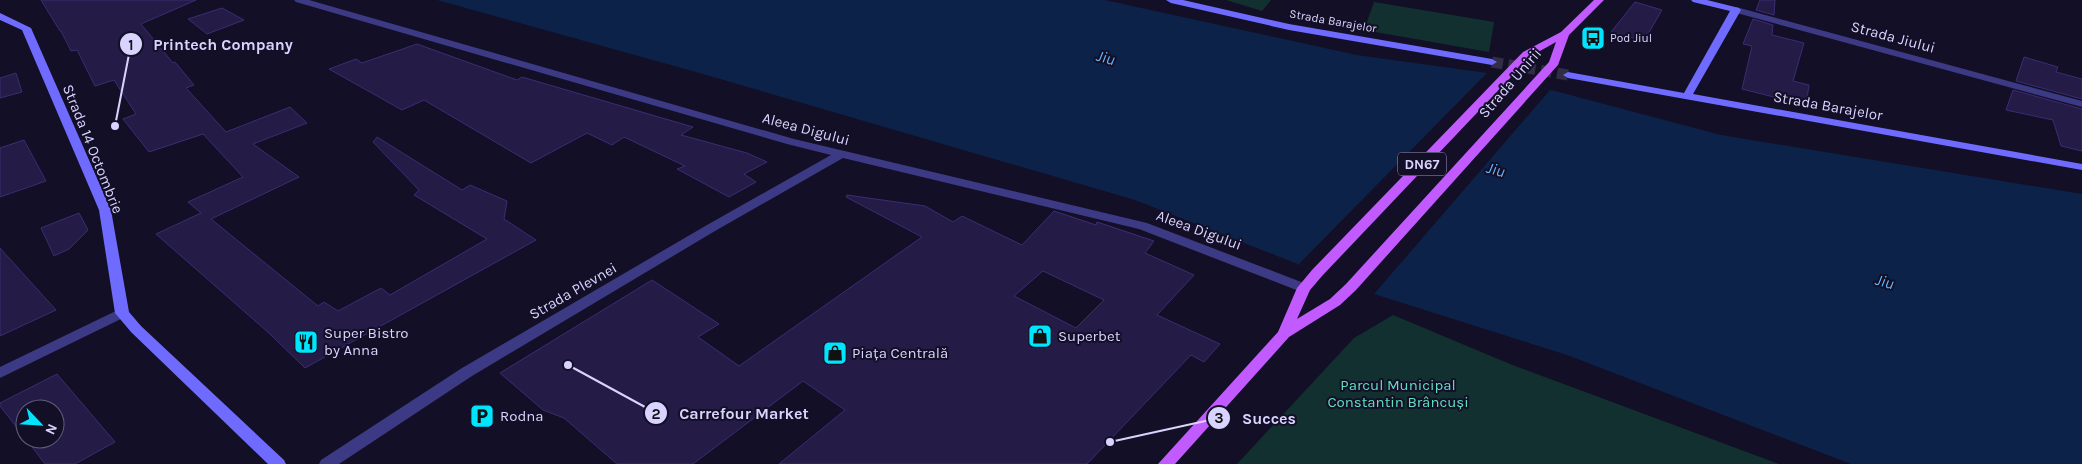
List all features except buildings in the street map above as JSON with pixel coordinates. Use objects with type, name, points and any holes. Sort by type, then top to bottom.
[{"type":"main road","name":"DN67","points":[[1564,34],[1599,0]]},
{"type":"main road","name":"Strada Unirii","points":[[1284,334],[1304,288],[1318,273],[1527,54],[1564,34]]},
{"type":"main road","name":"Strada Unirii","points":[[1166,464],[1284,334],[1335,302],[1351,287],[1554,64],[1564,34]]},
{"type":"street","name":"Aleea Digului","points":[[299,0],[840,155],[1143,226],[1304,288]]},
{"type":"street","name":"Strada Barajelor","points":[[1171,0],[1289,27],[1492,62]]},
{"type":"street","name":"Strada Jiului","points":[[1696,0],[2082,104]]},
{"type":"street","points":[[1687,96],[1736,10]]},
{"type":"street","name":"Strada 14 Octombrie","points":[[0,16],[26,28],[105,210],[122,313]]},
{"type":"street","name":"Strada Barajelor","points":[[1568,75],[2082,167]]},
{"type":"street","name":"Strada Plevnei","points":[[327,464],[467,372],[711,228],[840,155]]},
{"type":"street","points":[[0,373],[122,313],[136,329],[278,464]]},
{"type":"green space","points":[[1226,0],[1271,0],[1262,11]]},
{"type":"green space","points":[[1374,2],[1494,22],[1489,52],[1364,30]]},
{"type":"green space","name":"Parcul Municipal Constantin Brâncuși","points":[[1393,315],[1510,364],[1779,464],[1237,464],[1354,338]]},
{"type":"water","name":"Jiu","points":[[437,0],[1105,0],[1357,55],[1487,73],[1721,135],[2082,194],[2082,464],[1851,464],[1567,355],[1374,294],[1135,200],[703,74]]},
{"type":"pier","points":[[1487,73],[1550,90],[1374,294],[1299,264]]},
{"type":"tunnel","points":[[1492,62],[1568,75]]},
{"type":"place","name":"Pod Jiul","points":[[1593,38]]},
{"type":"place","name":"Printech Company","points":[[115,126]]},
{"type":"place","name":"Superbet","points":[[1040,336]]},
{"type":"place","name":"Super Bistro by Anna","points":[[306,342]]},
{"type":"place","name":"Piața Centrală","points":[[835,353]]},
{"type":"place","name":"Carrefour Market","points":[[568,365]]},
{"type":"place","name":"Rodna","points":[[482,416]]},
{"type":"place","name":"Succes","points":[[1110,442]]}]
